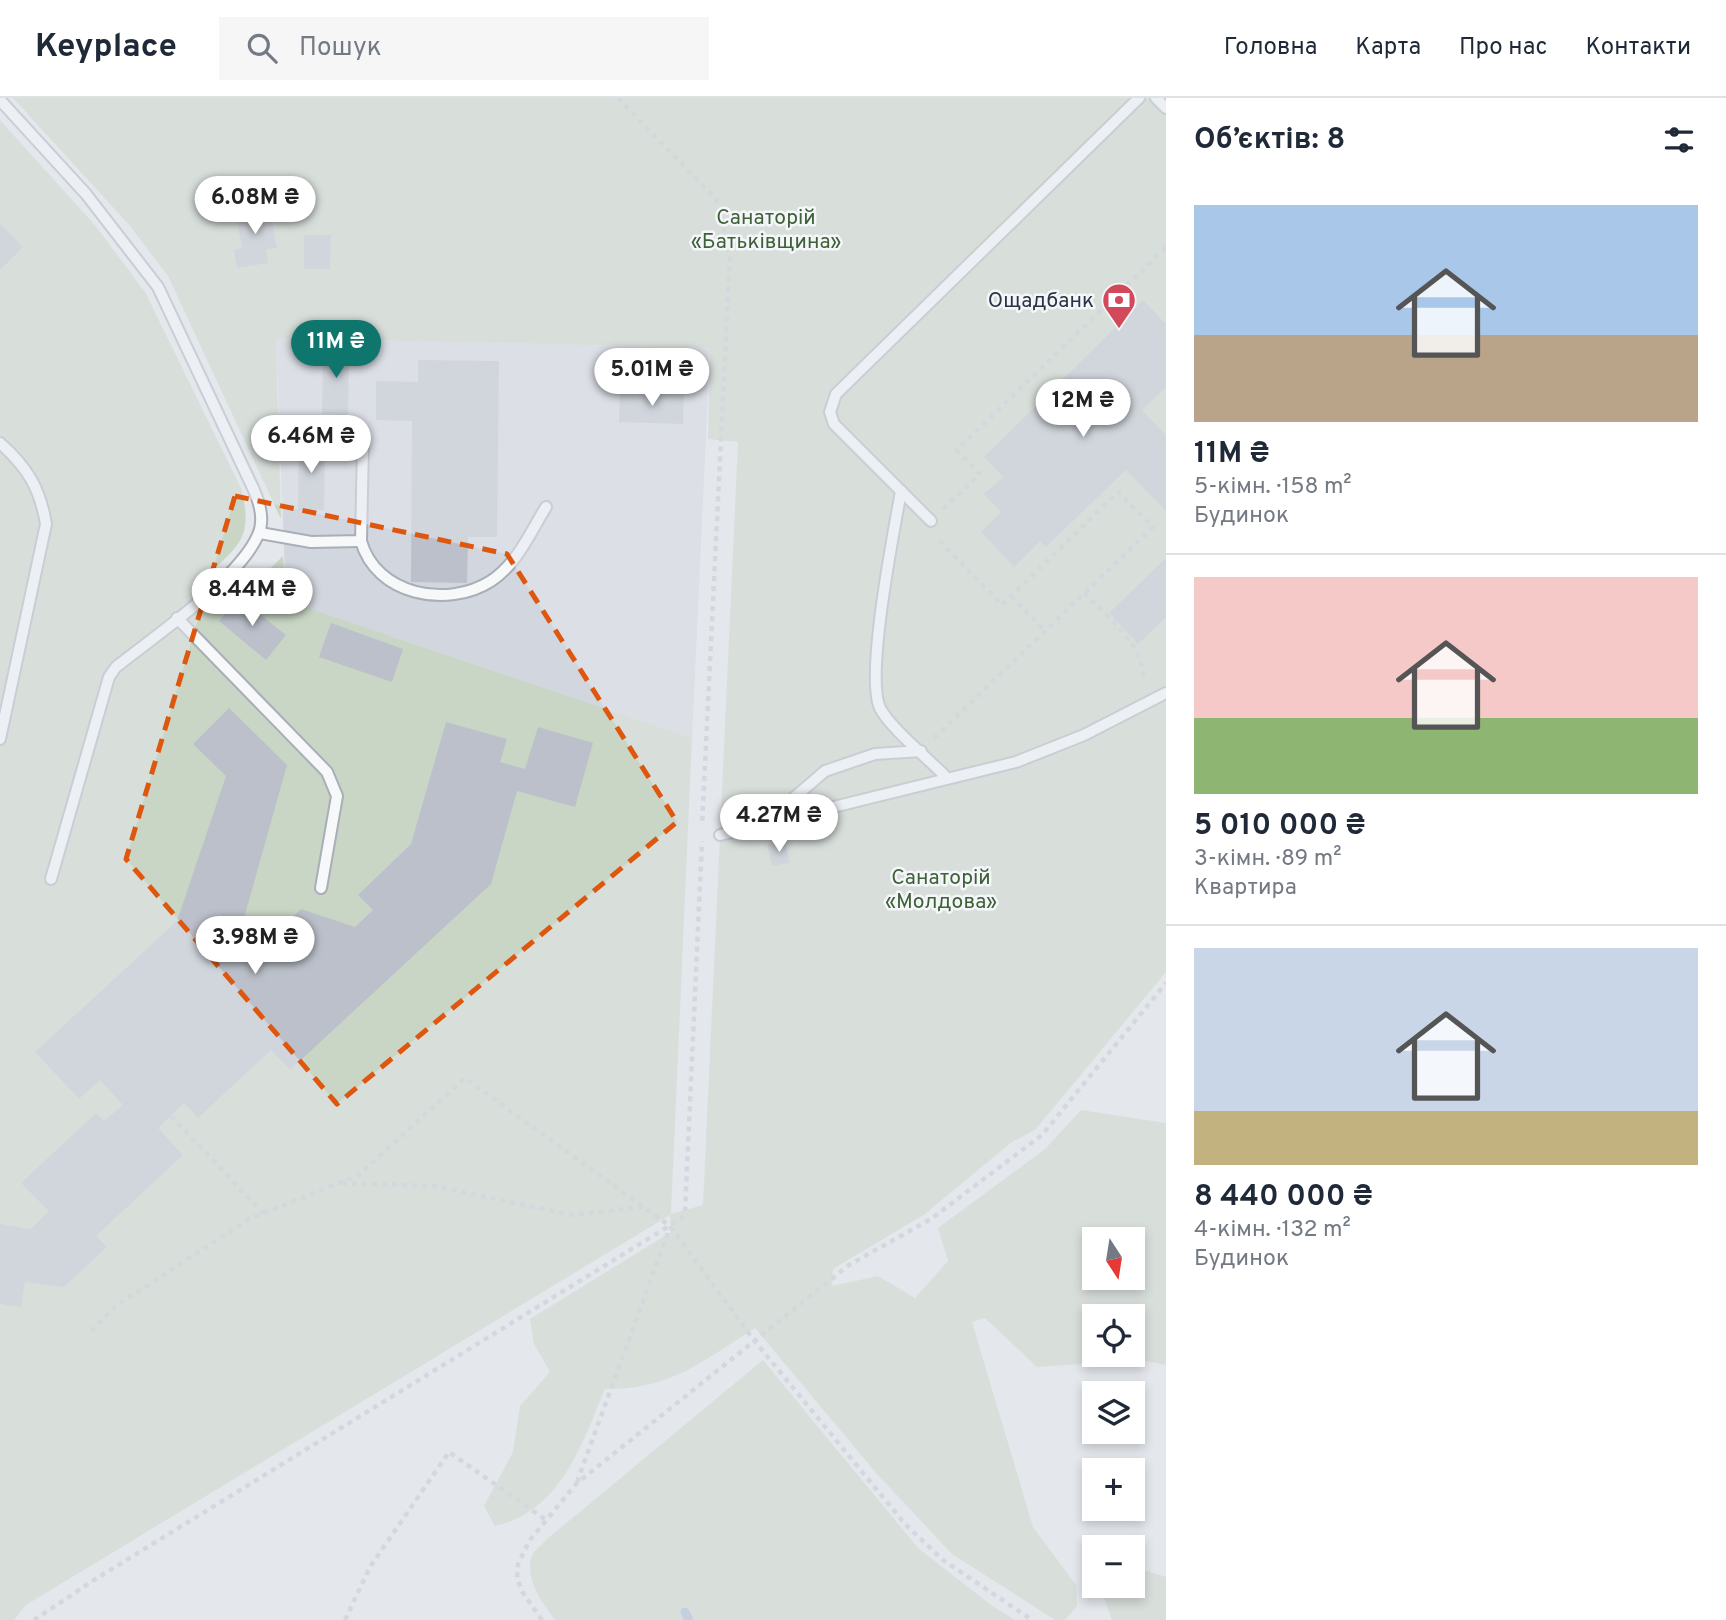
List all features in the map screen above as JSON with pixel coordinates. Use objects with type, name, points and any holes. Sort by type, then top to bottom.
[{"type":"lane","points":[[931,521],[834,424],[830,412],[835,394],[1139,98]]},
{"type":"lane","points":[[1156,98],[1166,108]]},
{"type":"lane","points":[[0,100],[86,194],[133,250],[158,287],[259,500],[260,533],[242,560],[177,618],[116,667],[109,677],[51,879]]},
{"type":"lane","points":[[0,443],[19,460],[42,497],[46,524],[0,739]]},
{"type":"lane","points":[[363,444],[361,541],[365,555],[378,571],[416,594],[463,594],[491,580],[513,562],[546,508]]},
{"type":"lane","points":[[901,491],[882,602],[877,690],[879,707],[947,778]]},
{"type":"lane","points":[[260,533],[311,542],[361,541]]},
{"type":"lane","points":[[177,618],[327,772],[334,784],[337,796],[321,888]]},
{"type":"lane","points":[[720,835],[1016,762],[1084,735],[1166,693]]},
{"type":"lane","points":[[762,825],[825,771],[875,754],[921,751]]},
{"type":"path","points":[[34,1620],[140,1551],[670,1226],[685,1212],[730,256],[716,199],[618,98]]},
{"type":"path","points":[[921,751],[1153,527],[1118,492],[1002,605],[932,534],[931,521],[980,474],[957,450],[1166,247]]},
{"type":"path","points":[[1084,593],[1140,656],[1144,671],[1139,707]]},
{"type":"path","points":[[1011,596],[1045,631]]},
{"type":"path","points":[[542,1620],[523,1593],[517,1579],[518,1564],[530,1540],[576,1484],[753,1339],[849,1265],[931,1219],[1042,1135],[1166,984]]},
{"type":"path","points":[[91,1331],[116,1306],[249,1219],[359,1175],[465,1078],[670,1226],[753,1339],[905,1524],[943,1560],[1032,1620]]},
{"type":"path","points":[[171,1116],[263,1213]]},
{"type":"path","points":[[341,1183],[433,1186],[572,1215],[644,1207]]},
{"type":"path","points":[[576,1484],[670,1226]]},
{"type":"path","points":[[345,1620],[370,1567],[449,1452],[546,1520]]},
{"type":"highlighted area","points":[[235,496],[507,554],[677,822],[337,1104],[126,859]]},
{"type":"shaded area","points":[[276,338],[710,348],[692,738],[286,601]]},
{"type":"green space","points":[[13,98],[1166,98],[1166,972],[1035,1130],[1012,1142],[925,1214],[833,1269],[832,1286],[878,1276],[915,1298],[948,1261],[938,1228],[1045,1149],[1081,1110],[1166,1123],[1166,1365],[1145,1361],[1145,1304],[1082,1304],[1082,1364],[1037,1367],[985,1318],[972,1322],[1033,1527],[1076,1585],[1077,1606],[1065,1620],[1055,1620],[952,1554],[876,1473],[755,1328],[702,1362],[667,1379],[649,1385],[605,1389],[577,1453],[552,1491],[537,1506],[518,1518],[495,1526],[484,1506],[513,1452],[520,1406],[550,1372],[534,1344],[530,1319],[671,1232],[670,1215],[26,1605],[14,1620],[0,1620],[0,120],[94,224],[145,292],[241,488],[245,507],[243,534],[238,544],[200,585],[229,609],[283,556],[287,601],[692,738],[671,1214],[703,1205],[738,442],[708,439],[710,348],[276,338],[281,519],[168,276],[130,226]]},
{"type":"green space","points":[[763,1360],[918,1548],[991,1605],[1015,1620],[555,1620],[533,1582],[530,1565],[535,1552],[547,1539]]},
{"type":"green space","points":[[1145,1571],[1166,1577],[1166,1620],[1112,1620],[1104,1598],[1145,1598]]},
{"type":"building","points":[[269,205],[277,248],[266,250],[268,263],[237,268],[234,250],[242,248],[235,211]]},
{"type":"building","points":[[0,224],[23,247],[0,270]]},
{"type":"building","points":[[304,235],[331,235],[330,269],[304,269]]},
{"type":"building","points":[[1143,300],[1166,324],[1166,387],[1142,410],[1166,435],[1166,511],[1126,470],[1046,547],[1040,541],[1014,567],[981,532],[1001,512],[984,494],[1003,477],[984,457]]},
{"type":"building","points":[[323,345],[349,345],[348,415],[322,414]]},
{"type":"building","points":[[418,360],[499,361],[497,537],[468,537],[467,583],[411,582],[412,421],[376,420],[376,381],[418,382]]},
{"type":"building","points":[[620,391],[684,393],[683,424],[619,422]]},
{"type":"building","points":[[299,440],[325,441],[324,510],[298,510]]},
{"type":"building","points":[[1166,558],[1166,617],[1138,644],[1109,613]]},
{"type":"building","points":[[238,597],[286,635],[266,660],[219,621]]},
{"type":"building","points":[[331,623],[403,649],[392,682],[319,657]]},
{"type":"building","points":[[229,708],[287,765],[239,936],[254,953],[301,909],[355,927],[373,910],[358,895],[411,844],[446,722],[507,739],[500,762],[525,769],[538,727],[593,743],[575,807],[517,791],[491,884],[290,1070],[271,1050],[198,1118],[184,1103],[158,1128],[183,1155],[96,1236],[107,1247],[64,1287],[25,1282],[21,1307],[0,1304],[0,1224],[31,1229],[49,1211],[21,1183],[96,1113],[104,1121],[123,1105],[100,1080],[79,1099],[35,1052],[177,921],[226,776],[193,744]]},
{"type":"building","points":[[785,841],[790,863],[772,866],[767,845]]},
{"type":"waterway","points":[[685,1612],[689,1620]]},
{"type":"place","name":"Ощадбанк","points":[[1119,330]]},
{"type":"park label","name":"Санаторій «Батьківщина»","points":[[766,229]]},
{"type":"park label","name":"Санаторій «Молдова»","points":[[941,889]]}]
